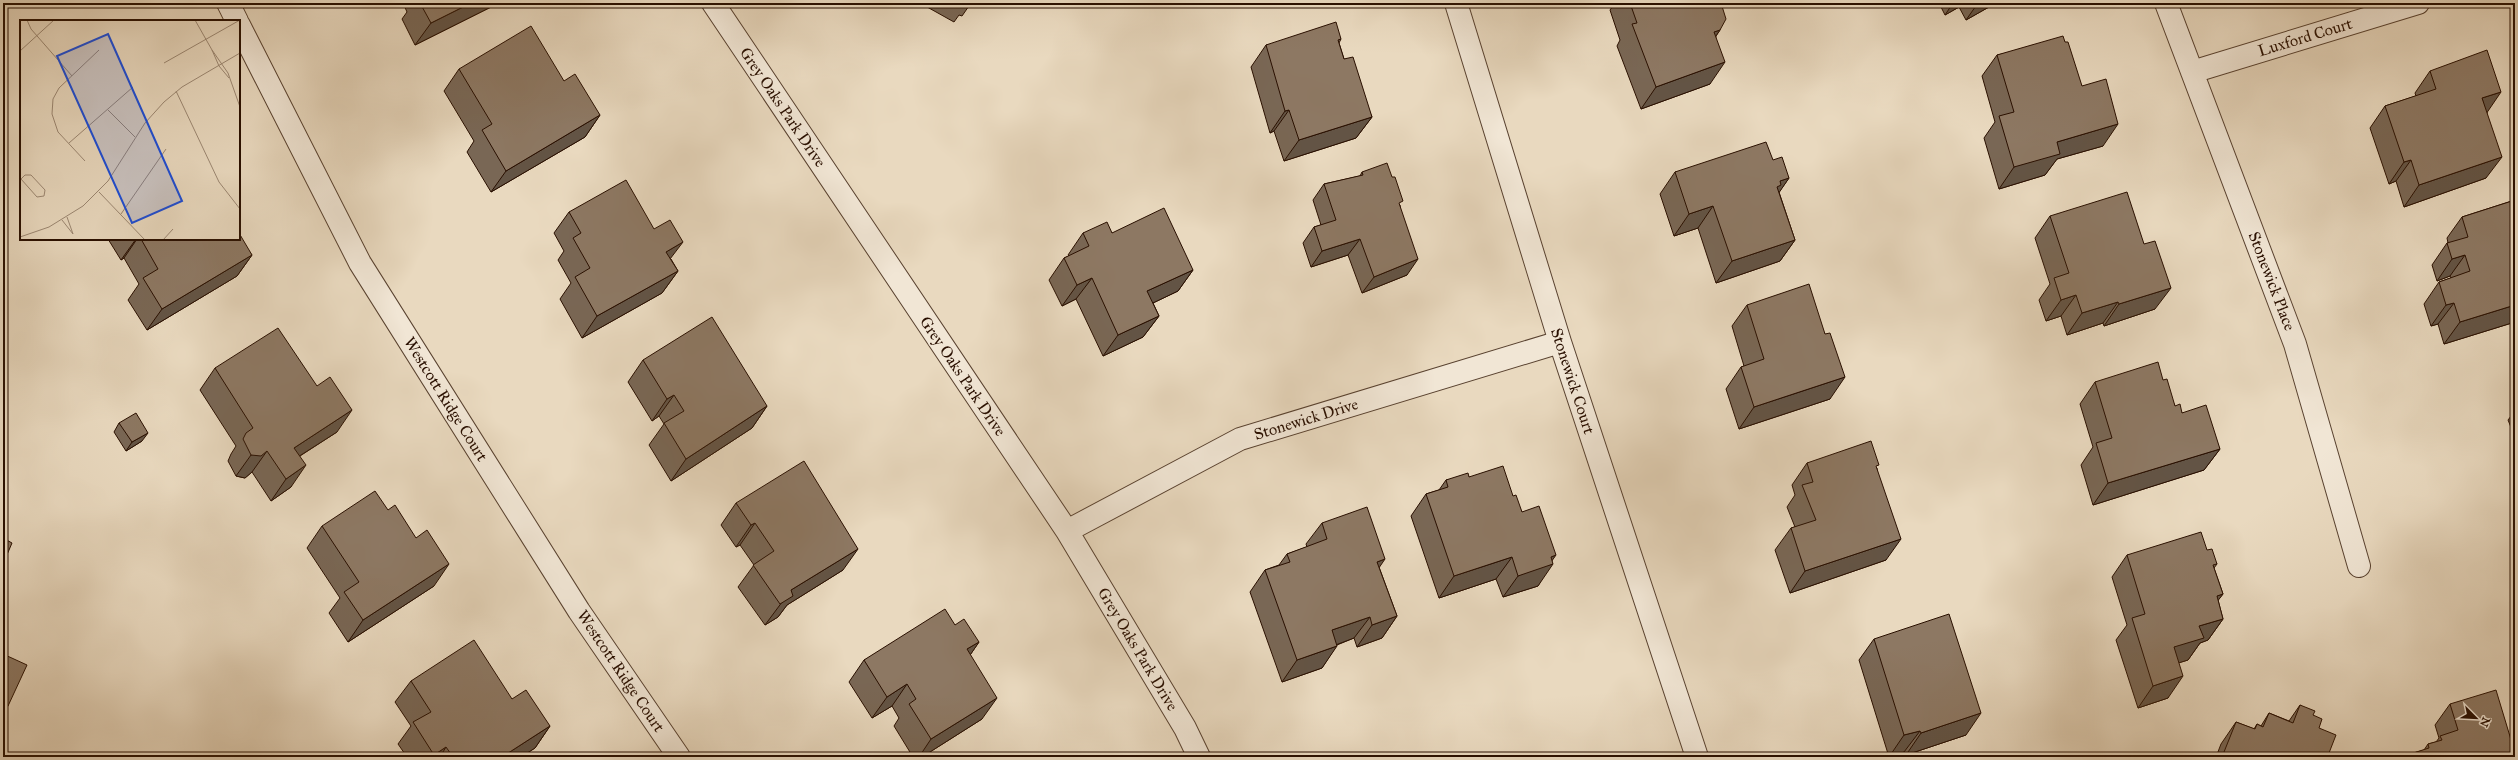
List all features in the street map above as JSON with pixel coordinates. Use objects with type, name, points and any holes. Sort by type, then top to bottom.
[{"type":"street","points":[[228,3],[236,20]]},
{"type":"street","name":"Grey Oaks Park Drive","points":[[713,3],[1068,531],[1185,728],[1199,757]]},
{"type":"street","name":"Stonewick Court","points":[[1456,3],[1560,342],[1697,757]]},
{"type":"street","name":"Stonewick Place","points":[[2166,3],[2295,344],[2359,566]]},
{"type":"street","name":"Luxford Court","points":[[2192,72],[2418,3]]},
{"type":"street","name":"Westcott Ridge Court","points":[[240,27],[360,263],[580,611],[679,757]]},
{"type":"street","name":"Stonewick Drive","points":[[1068,531],[1240,439],[1560,342]]},
{"type":"building","points":[[420,3],[471,3],[431,23]]},
{"type":"building","points":[[1630,3],[1721,3],[1726,19],[1720,30],[1714,32],[1725,62],[1656,87],[1632,24],[1637,23]]},
{"type":"building","points":[[1336,22],[1341,39],[1338,40],[1344,59],[1353,57],[1372,117],[1299,140],[1289,110],[1285,111],[1266,45]]},
{"type":"building","points":[[531,26],[564,81],[575,74],[600,115],[506,171],[482,130],[492,124],[459,69]]},
{"type":"building","points":[[2063,36],[2065,42],[2068,42],[2082,86],[2106,79],[2118,124],[2057,142],[2060,154],[2014,167],[1999,116],[2014,112],[1997,55]]},
{"type":"building","points":[[2487,50],[2501,92],[2482,98],[2502,157],[2419,185],[2411,160],[2404,162],[2385,106],[2436,89],[2430,71]]},
{"type":"building","points":[[1766,142],[1773,160],[1782,157],[1789,178],[1780,181],[1781,185],[1777,187],[1795,240],[1732,261],[1713,206],[1689,214],[1675,172]]},
{"type":"building","points":[[1387,163],[1392,177],[1395,177],[1403,201],[1399,203],[1418,259],[1374,277],[1360,239],[1322,251],[1314,227],[1336,220],[1324,184],[1363,175],[1362,172]]},
{"type":"building","points":[[626,180],[654,229],[670,220],[683,242],[666,252],[678,271],[597,316],[575,277],[590,268],[573,238],[581,233],[569,212]]},
{"type":"building","points":[[2127,192],[2144,244],[2155,241],[2171,288],[2119,304],[2118,302],[2082,313],[2076,295],[2061,300],[2054,278],[2069,273],[2050,216]]},
{"type":"building","points":[[2515,200],[2515,305],[2460,322],[2454,303],[2446,305],[2439,282],[2470,271],[2465,255],[2452,259],[2447,243],[2468,237],[2462,217]]},
{"type":"building","points":[[1164,208],[1193,270],[1147,291],[1159,316],[1118,335],[1092,278],[1077,285],[1064,258],[1089,246],[1083,233],[1107,222],[1112,233]]},
{"type":"building","points":[[240,235],[252,255],[162,309],[143,278],[158,269],[142,240],[240,240]]},
{"type":"building","points":[[1809,284],[1825,334],[1830,333],[1845,377],[1754,407],[1741,367],[1764,359],[1747,305]]},
{"type":"building","points":[[712,317],[767,406],[686,459],[664,423],[684,411],[674,395],[667,399],[643,360]]},
{"type":"building","points":[[278,328],[317,386],[330,377],[352,410],[294,448],[306,465],[286,479],[267,451],[261,456],[251,455],[243,439],[246,433],[253,428],[215,368]]},
{"type":"building","points":[[2158,362],[2163,380],[2167,379],[2175,406],[2180,404],[2182,413],[2206,405],[2220,449],[2108,483],[2096,443],[2112,438],[2095,382]]},
{"type":"building","points":[[136,413],[148,433],[132,442],[119,423]]},
{"type":"building","points":[[1871,441],[1879,465],[1876,466],[1901,539],[1805,571],[1791,528],[1816,520],[1802,485],[1813,482],[1807,463]]},
{"type":"building","points":[[804,461],[858,549],[791,590],[793,596],[780,604],[753,565],[774,551],[755,523],[751,525],[736,503]]},
{"type":"building","points":[[1503,466],[1513,496],[1516,495],[1522,512],[1539,506],[1556,555],[1551,557],[1553,564],[1518,576],[1512,557],[1454,576],[1426,494],[1448,487],[1446,480],[1468,473],[1469,477]]},
{"type":"building","points":[[375,491],[388,510],[395,505],[416,538],[427,530],[449,564],[363,620],[344,592],[359,582],[322,526]]},
{"type":"building","points":[[1367,507],[1385,559],[1377,562],[1397,616],[1372,625],[1370,617],[1332,630],[1337,646],[1297,660],[1265,570],[1290,562],[1287,554],[1327,539],[1322,523]]},
{"type":"building","points":[[2201,532],[2207,550],[2212,549],[2217,564],[2213,565],[2223,594],[2217,596],[2223,619],[2199,626],[2204,638],[2174,647],[2183,676],[2153,686],[2132,618],[2145,614],[2127,555]]},
{"type":"building","points":[[3,538],[12,543],[3,564]]},
{"type":"building","points":[[945,609],[955,625],[964,619],[979,642],[967,649],[997,698],[931,739],[909,704],[916,699],[907,684],[887,697],[864,660]]},
{"type":"building","points":[[1949,614],[1981,713],[1921,733],[1920,731],[1904,735],[1874,639]]},
{"type":"building","points":[[474,640],[512,699],[526,690],[550,726],[502,757],[453,757],[446,747],[434,755],[413,722],[431,712],[411,681]]},
{"type":"building","points":[[3,654],[27,665],[8,706],[3,703]]},
{"type":"building","points":[[2496,690],[2515,757],[2407,757],[2407,755],[2429,748],[2428,744],[2442,740],[2440,736],[2458,730],[2450,704]]},
{"type":"building","points":[[2300,705],[2315,711],[2313,715],[2322,719],[2319,728],[2336,735],[2329,753],[2331,755],[2330,757],[2222,757],[2236,722],[2255,729],[2257,724],[2263,727],[2269,713],[2293,723]]}]
